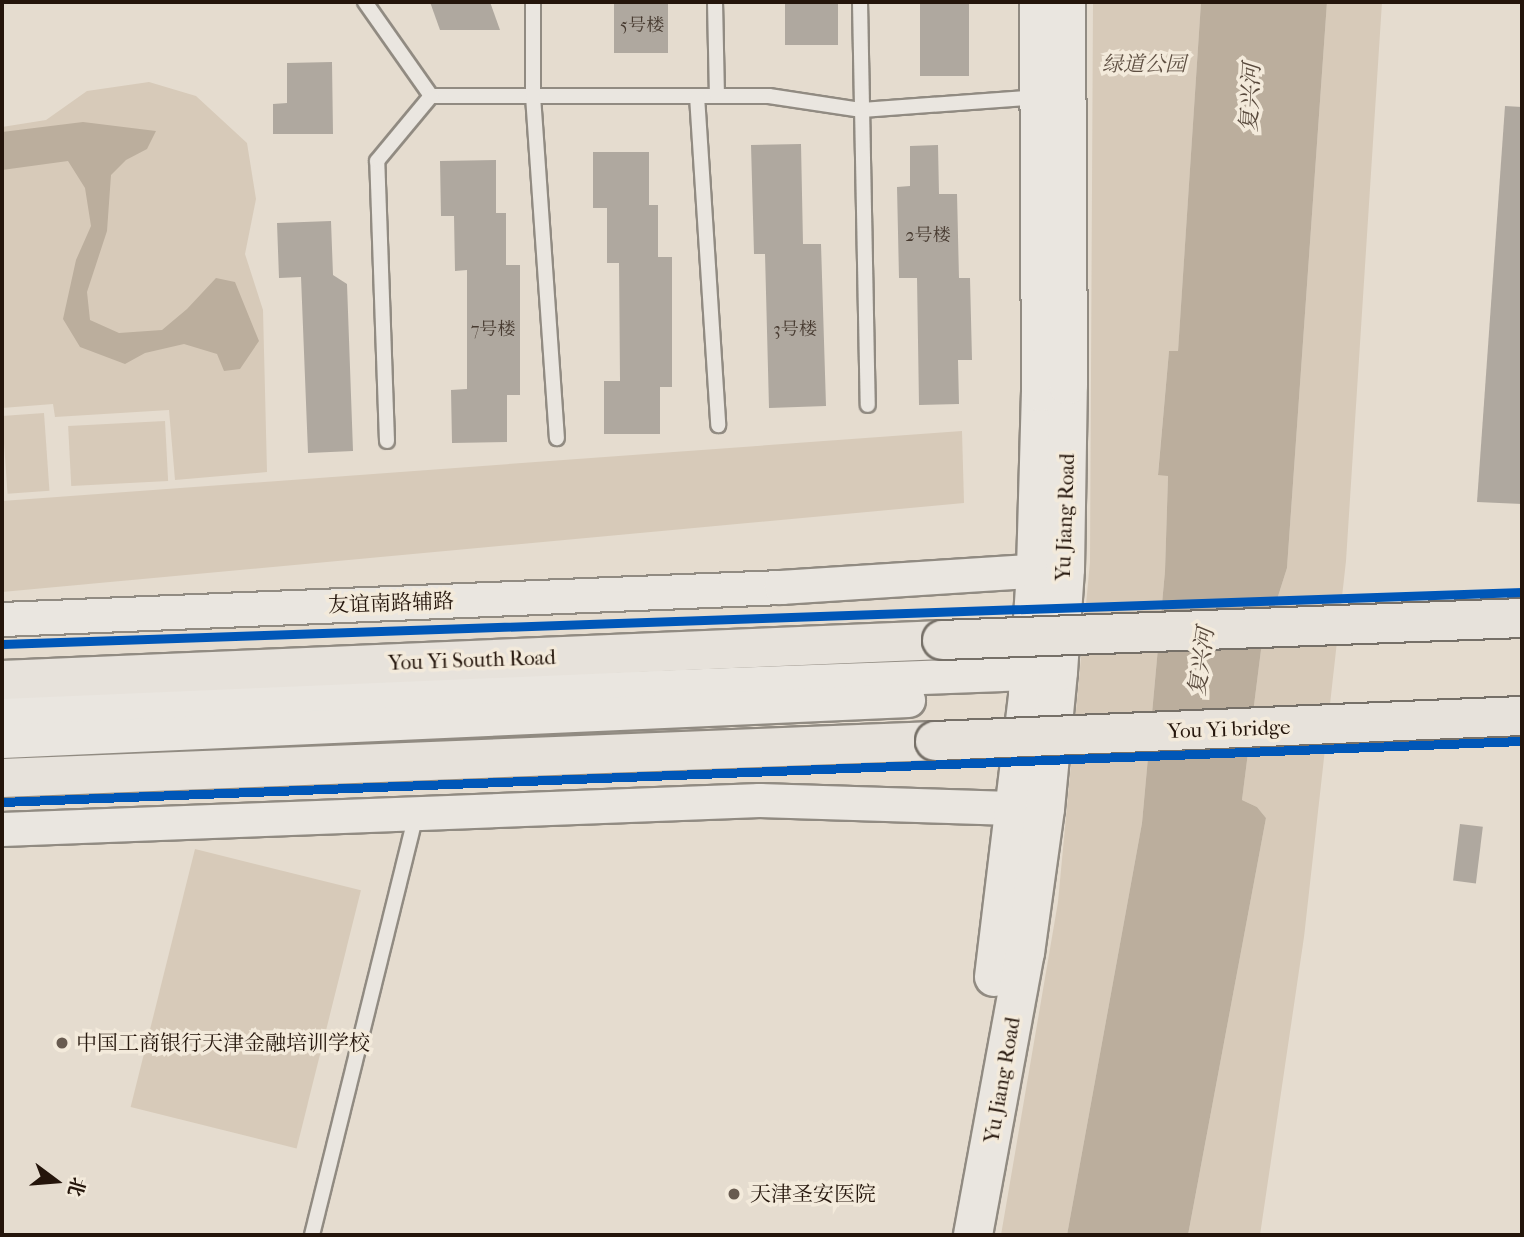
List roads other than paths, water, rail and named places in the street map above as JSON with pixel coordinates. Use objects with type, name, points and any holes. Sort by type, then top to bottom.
[{"type":"main road","name":"Yu Jiang Road","points":[[1039,2],[1041,392],[1050,569]]},
{"type":"main road","name":"Yu Jiang Road","points":[[974,1235],[1025,953],[1030,810],[1069,365],[1066,2]]},
{"type":"main road","name":"You Yi South Road","points":[[2,680],[1522,618]]},
{"type":"main road","name":"You Yi bridge","points":[[2,778],[1522,716]]},
{"type":"main road","name":"Yu Jiang Road","points":[[946,1235],[1000,941],[1030,810]]},
{"type":"street","name":"友谊南路辅路","points":[[2,619],[780,587],[1050,569]]},
{"type":"street","points":[[2,711],[1043,683]]},
{"type":"street","points":[[2,741],[1043,683]]},
{"type":"street","points":[[2,829],[759,800],[1030,810]]},
{"type":"lane","points":[[365,2],[431,96]]},
{"type":"lane","points":[[533,2],[533,96],[557,438]]},
{"type":"lane","points":[[715,2],[717,96]]},
{"type":"lane","points":[[860,2],[868,405]]},
{"type":"lane","points":[[431,96],[769,96],[862,110],[1039,96]]},
{"type":"lane","points":[[387,441],[377,161],[431,96]]},
{"type":"lane","points":[[697,96],[718,425]]},
{"type":"lane","points":[[312,1235],[417,812]]},
{"type":"water","name":"复兴河","points":[[1201,2],[1327,2],[1287,568],[1261,650],[1242,800],[1257,807],[1266,818],[1188,1235],[1067,1235],[1142,823],[1165,571],[1168,476],[1158,475],[1169,351],[1178,351]]},
{"type":"water","points":[[83,122],[156,131],[147,149],[126,160],[111,175],[107,231],[87,292],[90,320],[119,333],[162,330],[187,309],[216,278],[235,282],[259,341],[240,369],[224,371],[217,354],[184,344],[145,353],[125,364],[80,347],[63,319],[76,260],[91,226],[85,188],[68,161],[2,170],[2,132]]},
{"type":"place","name":"中国工商银行天津金融培训学校","points":[[62,1043]]},
{"type":"place","name":"天津圣安医院","points":[[734,1194]]},
{"type":"park label","name":"绿道公园","points":[[1144,64]]}]
